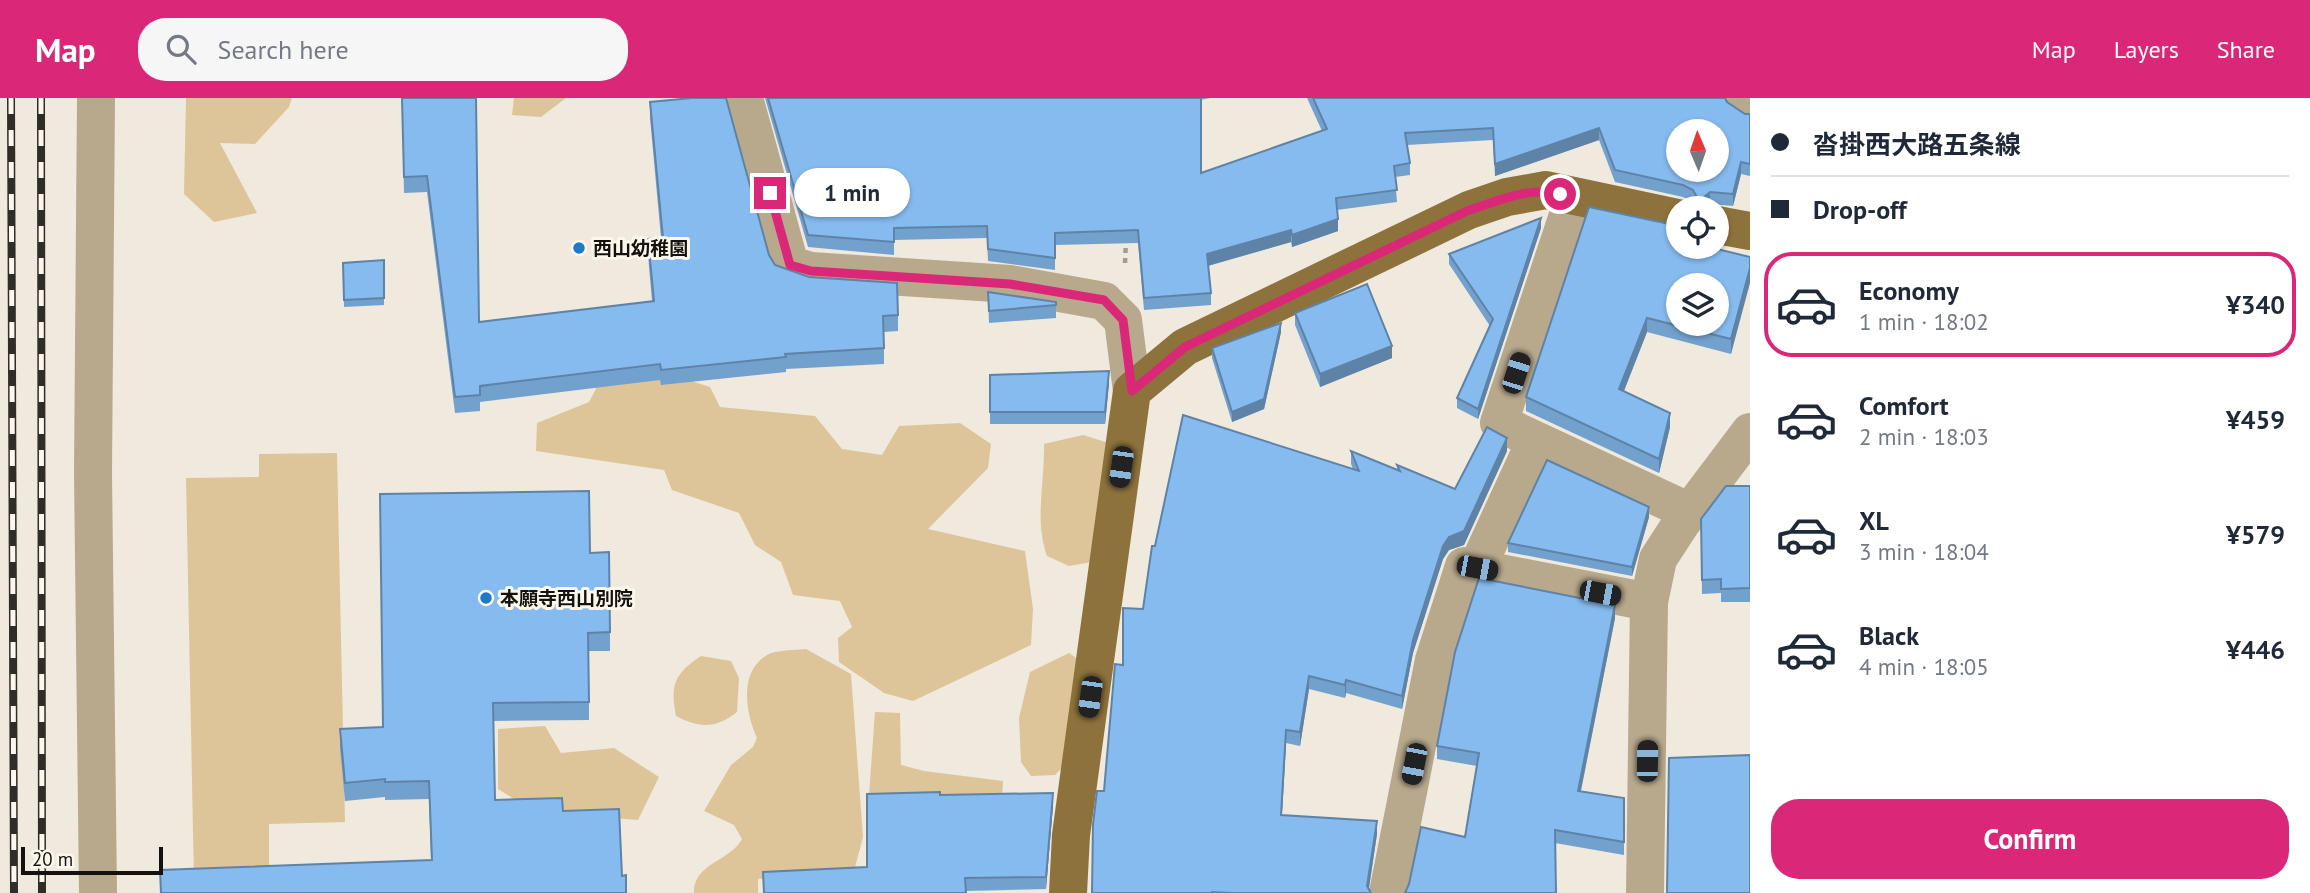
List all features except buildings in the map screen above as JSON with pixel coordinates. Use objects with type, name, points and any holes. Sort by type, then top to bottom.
[{"type":"main road","points":[[1068,893],[1071,835],[1132,391],[1185,347],[1469,210],[1507,197],[1546,190],[1666,216]]},
{"type":"main road","points":[[1729,227],[1750,231]]},
{"type":"street","points":[[96,98],[93,473],[98,893]]},
{"type":"street","points":[[744,98],[790,265],[811,271],[1010,284],[1104,300],[1123,320],[1132,391]]},
{"type":"street","points":[[1742,98],[1750,105]]},
{"type":"street","points":[[1574,197],[1499,423],[1690,512]]},
{"type":"street","points":[[1645,893],[1649,603],[1658,559],[1750,432]]},
{"type":"street","points":[[1477,568],[1535,442]]},
{"type":"street","points":[[1388,893],[1434,660],[1464,566],[1649,603]]},
{"type":"path","points":[[1123,320],[1127,232]]},
{"type":"shaded area","points":[[186,98],[292,98],[289,107],[255,144],[220,143],[257,213],[214,222],[184,194]]},
{"type":"shaded area","points":[[514,98],[566,98],[541,117],[512,115]]},
{"type":"shaded area","points":[[647,367],[710,387],[720,407],[815,416],[842,449],[882,455],[899,426],[960,423],[991,444],[988,468],[928,529],[1025,551],[1033,609],[1031,645],[913,701],[884,693],[839,662],[838,638],[852,627],[840,601],[793,595],[781,562],[755,545],[739,513],[672,490],[664,470],[536,451],[537,423],[589,402],[607,368]]},
{"type":"shaded area","points":[[1083,435],[1112,444],[1098,561],[1069,566],[1047,556],[1043,542],[1041,515],[1044,444]]},
{"type":"shaded area","points":[[337,453],[345,822],[269,824],[269,880],[194,882],[186,478],[259,477],[259,454]]},
{"type":"shaded area","points":[[806,649],[851,674],[863,837],[849,890],[819,874],[758,879],[758,893],[694,893],[695,883],[700,875],[742,839],[734,825],[704,811],[731,765],[753,747],[757,738],[750,717],[747,694],[752,672],[758,662],[771,653]]},
{"type":"shaded area","points":[[1069,653],[1079,660],[1077,753],[1055,775],[1031,776],[1021,762],[1019,718],[1030,672]]},
{"type":"shaded area","points":[[701,656],[731,661],[739,678],[737,712],[729,718],[707,725],[692,723],[676,716],[674,696],[676,681],[680,675]]},
{"type":"shaded area","points":[[875,712],[900,713],[901,765],[924,771],[1003,781],[1002,800],[869,795]]},
{"type":"shaded area","points":[[545,726],[561,753],[614,748],[659,777],[638,820],[535,812],[498,789],[498,729]]},
{"type":"railway","points":[[11,98],[14,893]]},
{"type":"railway","points":[[41,98],[42,893]]},
{"type":"place","name":"西山幼稚園","points":[[579,248]]},
{"type":"place","name":"本願寺西山別院","points":[[486,598]]},
{"type":"route","points":[[770,193],[790,265],[811,271],[1010,284],[1104,300],[1123,320],[1132,391],[1185,347],[1469,210],[1507,197],[1546,190],[1560,194]]}]
